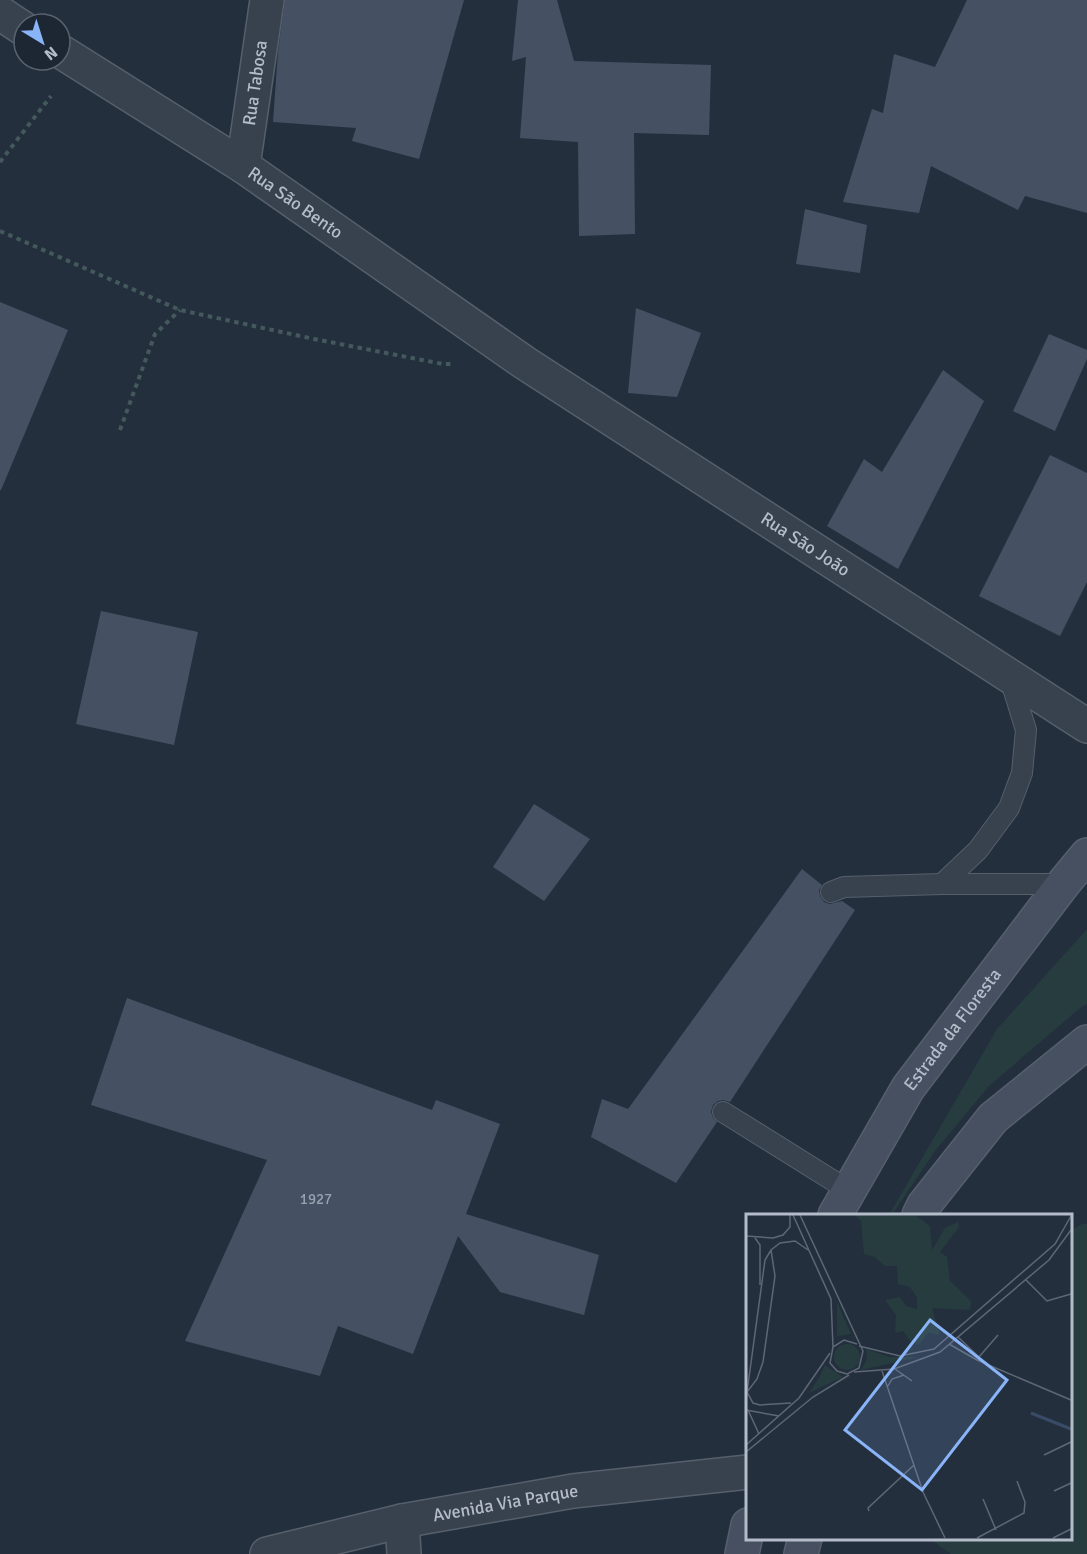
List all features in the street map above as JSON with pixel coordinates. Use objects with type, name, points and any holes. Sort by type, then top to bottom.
[{"type":"main road","name":"Estrada da Floresta","points":[[842,1202],[908,1088],[1087,855]]},
{"type":"main road","points":[[920,1214],[924,1205],[993,1118],[1087,1042]]},
{"type":"main road","points":[[742,1554],[746,1535]]},
{"type":"main road","points":[[801,1554],[806,1539]]},
{"type":"street","name":"Rua Tabosa","points":[[243,166],[267,0]]},
{"type":"street","name":"Rua São Bento","points":[[72,59],[243,166],[525,363]]},
{"type":"street","name":"Rua São João","points":[[525,363],[1087,726]]},
{"type":"street","name":"Avenida Via Parque","points":[[267,1554],[402,1521],[573,1491],[746,1472]]},
{"type":"street","points":[[402,1521],[404,1554]]},
{"type":"lane","points":[[942,884],[978,850],[1008,808],[1022,773],[1026,730],[1009,675]]},
{"type":"lane","points":[[831,892],[844,887],[1063,884]]},
{"type":"lane","points":[[723,1112],[842,1202]]},
{"type":"path","points":[[0,162],[59,72]]},
{"type":"path","points":[[0,231],[180,310],[337,344],[443,364],[454,364]]},
{"type":"path","points":[[120,430],[155,334],[180,310]]},
{"type":"green space","points":[[1087,929],[1087,1004],[989,1086],[935,1151],[893,1214],[890,1214],[997,1029]]},
{"type":"green space","points":[[1082,1224],[1087,1224],[1087,1554],[951,1554],[931,1539],[1072,1539],[1072,1230]]},
{"type":"building","points":[[285,0],[464,0],[419,159],[352,141],[356,128],[273,122],[278,52]]},
{"type":"building","points":[[518,0],[557,0],[574,61],[711,65],[709,135],[634,133],[635,234],[579,236],[578,142],[520,138],[526,57],[512,61]]},
{"type":"building","points":[[967,0],[1087,0],[1087,213],[1025,196],[1018,210],[931,166],[919,213],[843,202],[872,109],[883,113],[894,54],[935,67]]},
{"type":"building","points":[[805,209],[867,225],[860,273],[796,264]]},
{"type":"building","points":[[0,302],[68,330],[1,490],[0,490]]},
{"type":"building","points":[[636,308],[701,333],[677,397],[628,393]]},
{"type":"building","points":[[1049,334],[1087,350],[1087,359],[1055,431],[1013,411]]},
{"type":"building","points":[[943,370],[984,401],[898,569],[827,526],[864,459],[882,472]]},
{"type":"building","points":[[1050,455],[1087,473],[1087,582],[1060,636],[979,596]]},
{"type":"building","points":[[101,611],[198,632],[174,745],[76,724]]},
{"type":"building","points":[[534,804],[590,839],[544,901],[493,867]]},
{"type":"building","points":[[802,869],[822,885],[819,890],[824,902],[830,904],[842,901],[855,910],[730,1102],[723,1100],[713,1105],[711,1112],[717,1122],[676,1183],[591,1137],[602,1099],[628,1109]]},
{"type":"building","points":[[127,998],[432,1110],[436,1100],[500,1124],[466,1214],[599,1255],[584,1315],[500,1292],[458,1236],[413,1354],[338,1326],[320,1376],[185,1341],[267,1160],[91,1105]]}]
